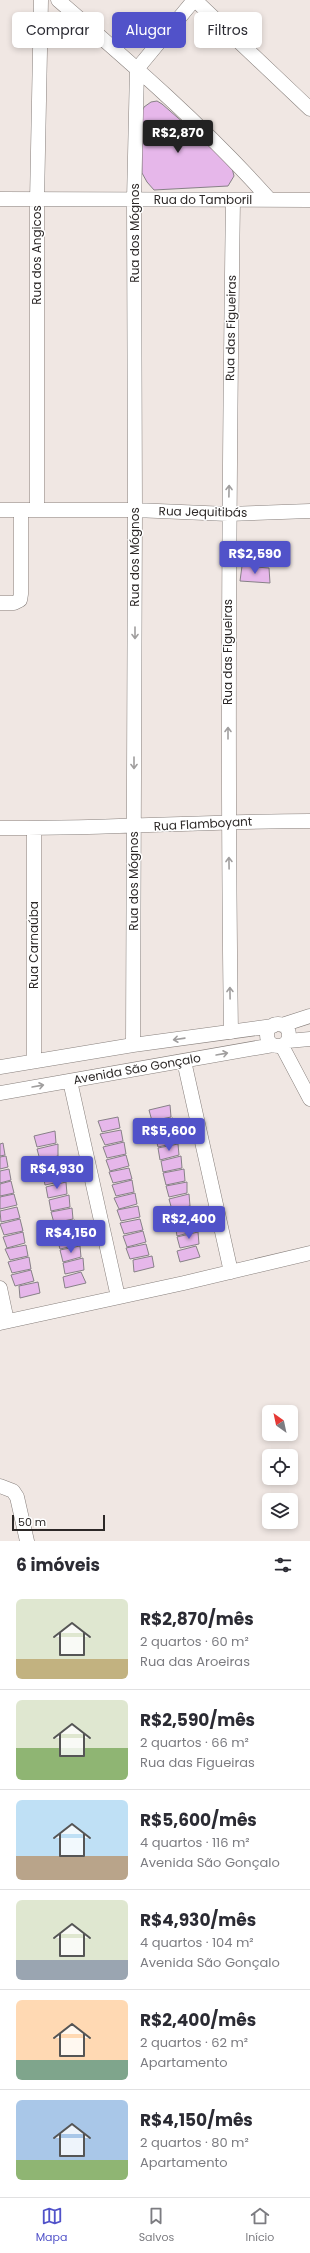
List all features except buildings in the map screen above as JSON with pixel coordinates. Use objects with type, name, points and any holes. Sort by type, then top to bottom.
[{"type":"street","name":"Rua dos Angicos","points":[[37,510],[36,201],[41,0]]},
{"type":"street","points":[[58,0],[137,68],[248,175],[270,200]]},
{"type":"street","points":[[137,68],[194,0],[310,109]]},
{"type":"street","name":"Rua dos Mógnos","points":[[133,1045],[136,510],[134,200],[137,68]]},
{"type":"street","name":"Rua do Tamboril","points":[[0,200],[310,200]]},
{"type":"street","name":"Rua das Figueiras","points":[[231,1032],[228,821],[228,514],[233,200]]},
{"type":"street","name":"Rua Jequitibás","points":[[0,510],[136,510],[228,514],[310,511]]},
{"type":"street","points":[[0,603],[14,603],[20,600],[22,594],[21,510]]},
{"type":"street","name":"Rua Flamboyant","points":[[0,828],[134,827],[228,821],[310,821]]},
{"type":"street","name":"Rua Carnaúba","points":[[34,828],[34,1061]]},
{"type":"street","name":"Avenida São Gonçalo","points":[[0,1067],[133,1045],[277,1025],[310,1016]]},
{"type":"street","points":[[281,1044],[288,1030],[277,1025],[267,1033],[267,1038],[281,1044],[310,1099]]},
{"type":"street","name":"Avenida São Gonçalo","points":[[0,1093],[310,1038]]},
{"type":"street","points":[[184,1061],[231,1272]]},
{"type":"street","points":[[70,1081],[118,1297]]},
{"type":"street","points":[[0,1288],[4,1322],[310,1253]]},
{"type":"street","points":[[6,1489],[19,1503],[27,1541]]}]
